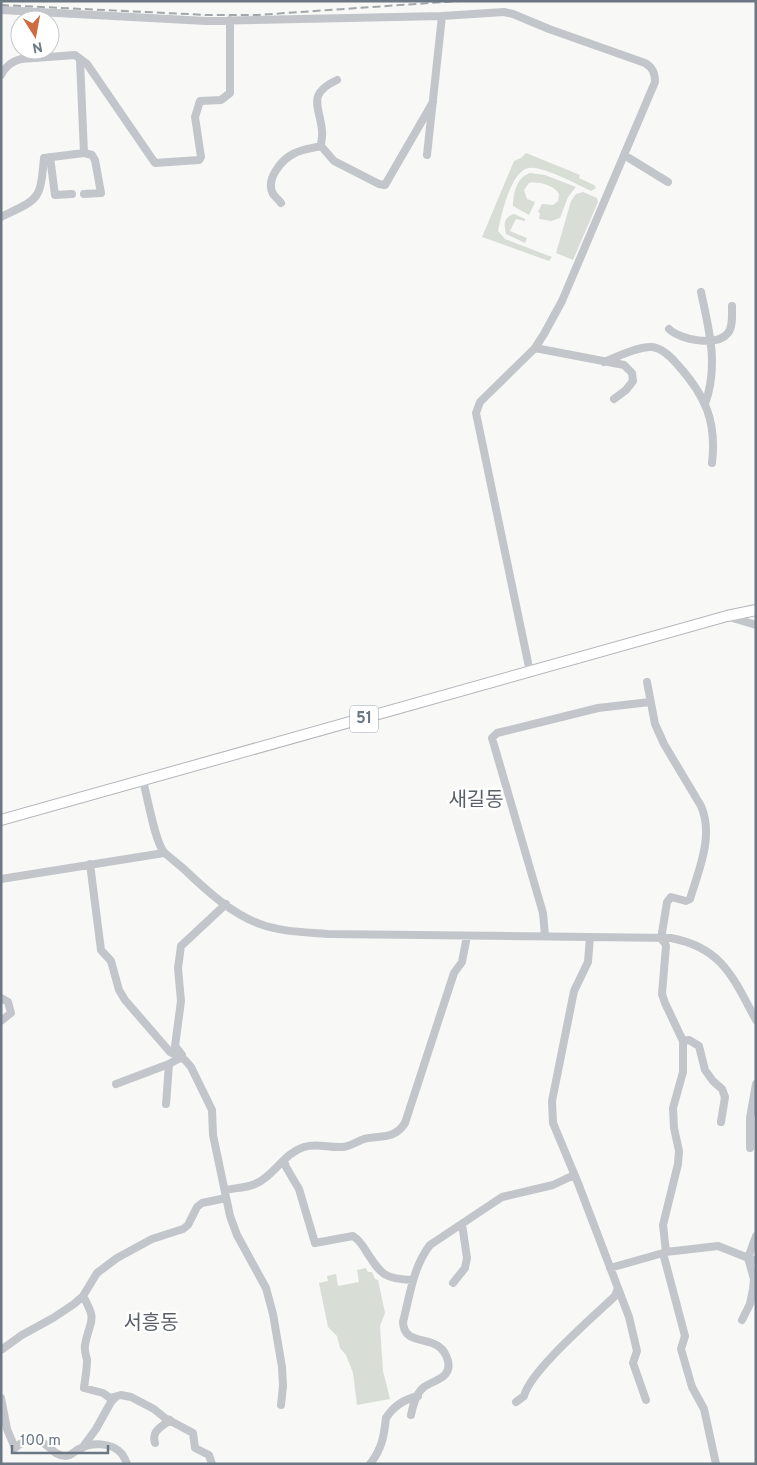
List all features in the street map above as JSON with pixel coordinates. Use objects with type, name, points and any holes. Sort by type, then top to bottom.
[{"type":"main road","name":"51","points":[[1,820],[143,782],[727,616],[756,610]]},
{"type":"street","points":[[1,10],[206,21],[442,16],[504,12],[645,63],[652,68],[655,82],[562,301],[535,348],[480,402],[476,413],[530,672]]},
{"type":"street","points":[[427,155],[442,16]]},
{"type":"street","points":[[1,75],[6,67],[20,59],[75,55],[86,64],[155,164],[200,160],[195,117],[200,101],[221,100],[230,93],[230,20]]},
{"type":"street","points":[[80,60],[84,153]]},
{"type":"street","points":[[337,80],[320,92],[316,101],[322,131],[321,146],[334,162],[379,184],[385,185],[433,102]]},
{"type":"street","points":[[281,203],[273,194],[271,186],[275,172],[289,156],[302,150],[321,146]]},
{"type":"street","points":[[1,217],[30,203],[36,197],[40,190],[44,158],[84,153],[92,155],[95,160],[101,193],[84,194]]},
{"type":"street","points":[[624,155],[668,182]]},
{"type":"street","points":[[50,157],[55,195],[72,194]]},
{"type":"street","points":[[701,292],[712,341],[712,366],[708,397],[705,404]]},
{"type":"street","points":[[670,329],[678,335],[696,340],[712,341],[722,339],[731,328],[732,306]]},
{"type":"street","points":[[604,362],[649,347],[660,349],[674,360],[690,379],[705,404],[713,437],[712,463]]},
{"type":"street","points":[[535,348],[624,365],[632,374],[633,381],[626,390],[614,399]]},
{"type":"street","points":[[727,616],[756,626]]},
{"type":"street","points":[[647,682],[654,724],[704,811],[707,832],[705,847],[690,899],[686,901],[671,897],[667,902],[660,938]]},
{"type":"street","points":[[545,936],[543,913],[492,738],[497,733],[598,708],[650,702]]},
{"type":"street","points":[[143,782],[164,853],[176,860],[206,890],[244,917],[261,925],[292,931],[467,936],[660,938],[679,940],[713,955],[732,976],[756,1020]]},
{"type":"street","points":[[1,879],[164,853]]},
{"type":"street","points":[[90,864],[101,950],[111,961],[119,990],[125,1000],[170,1052],[185,1060],[191,1067],[212,1110],[213,1135],[233,1224],[266,1288],[273,1314],[282,1367],[281,1405]]},
{"type":"street","points":[[180,1058],[182,1055],[175,1046],[181,1001],[178,968],[181,946],[226,904]]},
{"type":"street","points":[[1,1350],[83,1296],[97,1272],[117,1258],[152,1239],[183,1229],[188,1225],[197,1207],[202,1203],[256,1184],[290,1154],[303,1147],[316,1144],[347,1146],[365,1139],[381,1138],[400,1130],[405,1122],[454,973],[462,962],[467,936]]},
{"type":"street","points":[[590,937],[588,962],[574,991],[552,1102],[553,1123],[629,1317],[637,1351],[633,1363],[646,1400]]},
{"type":"street","points":[[660,938],[665,942],[666,946],[662,994],[664,1003],[683,1041],[683,1072],[673,1108],[674,1128],[679,1151],[678,1164],[663,1225],[664,1252],[686,1336],[681,1348],[692,1387],[704,1409],[716,1464]]},
{"type":"street","points":[[1,998],[8,1002],[11,1008],[11,1013],[1,1021]]},
{"type":"street","points":[[683,1041],[689,1040],[699,1046],[705,1070],[722,1089],[725,1097],[721,1122]]},
{"type":"street","points":[[116,1084],[180,1058]]},
{"type":"street","points":[[166,1104],[169,1064]]},
{"type":"street","points":[[750,1148],[750,1118],[756,1084]]},
{"type":"street","points":[[284,1160],[299,1189],[315,1242],[353,1236],[359,1240],[380,1273],[397,1279],[412,1280]]},
{"type":"street","points":[[411,1415],[413,1403],[424,1388],[440,1380],[446,1374],[448,1367],[445,1354],[440,1348],[430,1341],[410,1338],[406,1335],[403,1328],[412,1280],[430,1245],[502,1197],[553,1184],[574,1175]]},
{"type":"street","points":[[453,1283],[465,1268],[467,1258],[462,1224]]},
{"type":"street","points":[[742,1320],[750,1304],[754,1279],[752,1259],[756,1236]]},
{"type":"street","points":[[610,1268],[664,1252],[718,1246],[752,1259]]},
{"type":"street","points":[[516,1402],[524,1396],[525,1390],[535,1375],[615,1296],[618,1288]]},
{"type":"street","points":[[83,1296],[92,1312],[90,1329],[84,1346],[87,1361],[84,1388],[103,1393],[110,1398],[115,1398]]},
{"type":"street","points":[[82,1448],[96,1429],[111,1402],[121,1395],[154,1408],[193,1433],[195,1448],[210,1455],[212,1464]]},
{"type":"street","points":[[370,1464],[381,1450],[386,1418],[410,1398],[418,1396]]},
{"type":"street","points":[[1,1398],[7,1429],[15,1448],[26,1440],[32,1439],[43,1442],[59,1454],[66,1456],[82,1448],[101,1443],[121,1452],[127,1464]]},
{"type":"street","points":[[155,1444],[155,1432],[170,1420]]},
{"type":"shaded area","points":[[526,153],[580,175],[579,178],[594,185],[596,188],[591,191],[535,168],[523,171],[517,177],[508,195],[498,231],[505,239],[552,257],[549,261],[482,237],[514,161]]},
{"type":"shaded area","points":[[530,173],[545,175],[576,187],[568,197],[560,218],[551,221],[539,219],[540,213],[538,212],[542,204],[553,205],[558,201],[559,194],[550,186],[542,183],[529,183],[524,190],[527,199],[535,202],[529,215],[513,206],[519,182]]},
{"type":"shaded area","points":[[583,192],[597,198],[598,202],[573,260],[556,253],[571,201],[576,194]]},
{"type":"shaded area","points":[[514,214],[525,219],[525,221],[516,219],[510,231],[527,238],[525,243],[506,234],[506,219]]},
{"type":"shaded area","points":[[366,1268],[378,1280],[385,1313],[380,1326],[383,1371],[390,1399],[357,1405],[353,1373],[346,1355],[340,1348],[337,1336],[328,1327],[319,1283],[328,1281],[327,1276],[336,1274],[338,1286],[359,1282],[357,1270]]},
{"type":"railway","points":[[1,5],[207,15],[257,15],[459,1]]},
{"type":"district","name":"새길동","points":[[476,801]]},
{"type":"district","name":"서흥동","points":[[151,1324]]}]
